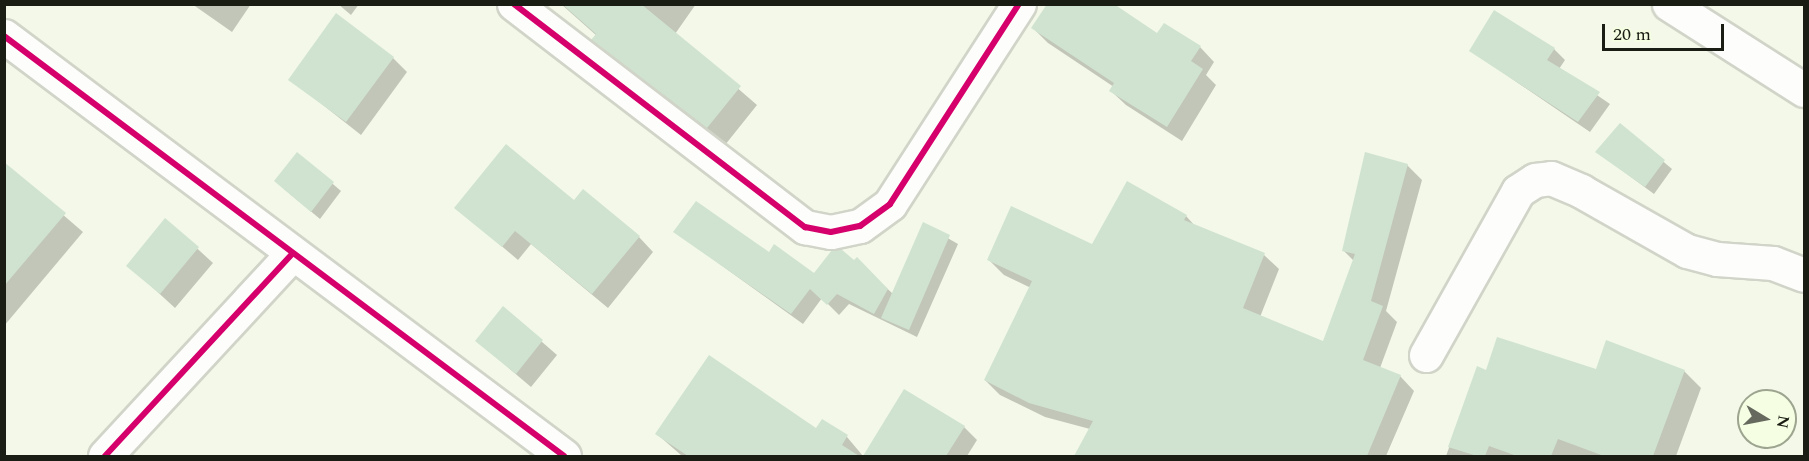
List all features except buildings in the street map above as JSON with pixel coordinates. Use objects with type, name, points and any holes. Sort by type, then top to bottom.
[{"type":"street","points":[[514,4],[806,227],[831,232],[860,226],[890,204],[1019,4]]},
{"type":"street","points":[[1669,4],[1804,90]]},
{"type":"street","points":[[4,36],[564,456]]},
{"type":"street","points":[[1426,355],[1518,191],[1536,180],[1551,178],[1581,191],[1687,251],[1717,259],[1773,263],[1804,275]]},
{"type":"street","points":[[105,456],[292,254]]},
{"type":"cycle path","points":[[514,4],[805,227],[831,232],[860,226],[890,204],[1019,4]]},
{"type":"cycle path","points":[[4,36],[564,456]]},
{"type":"cycle path","points":[[105,456],[292,254]]}]
